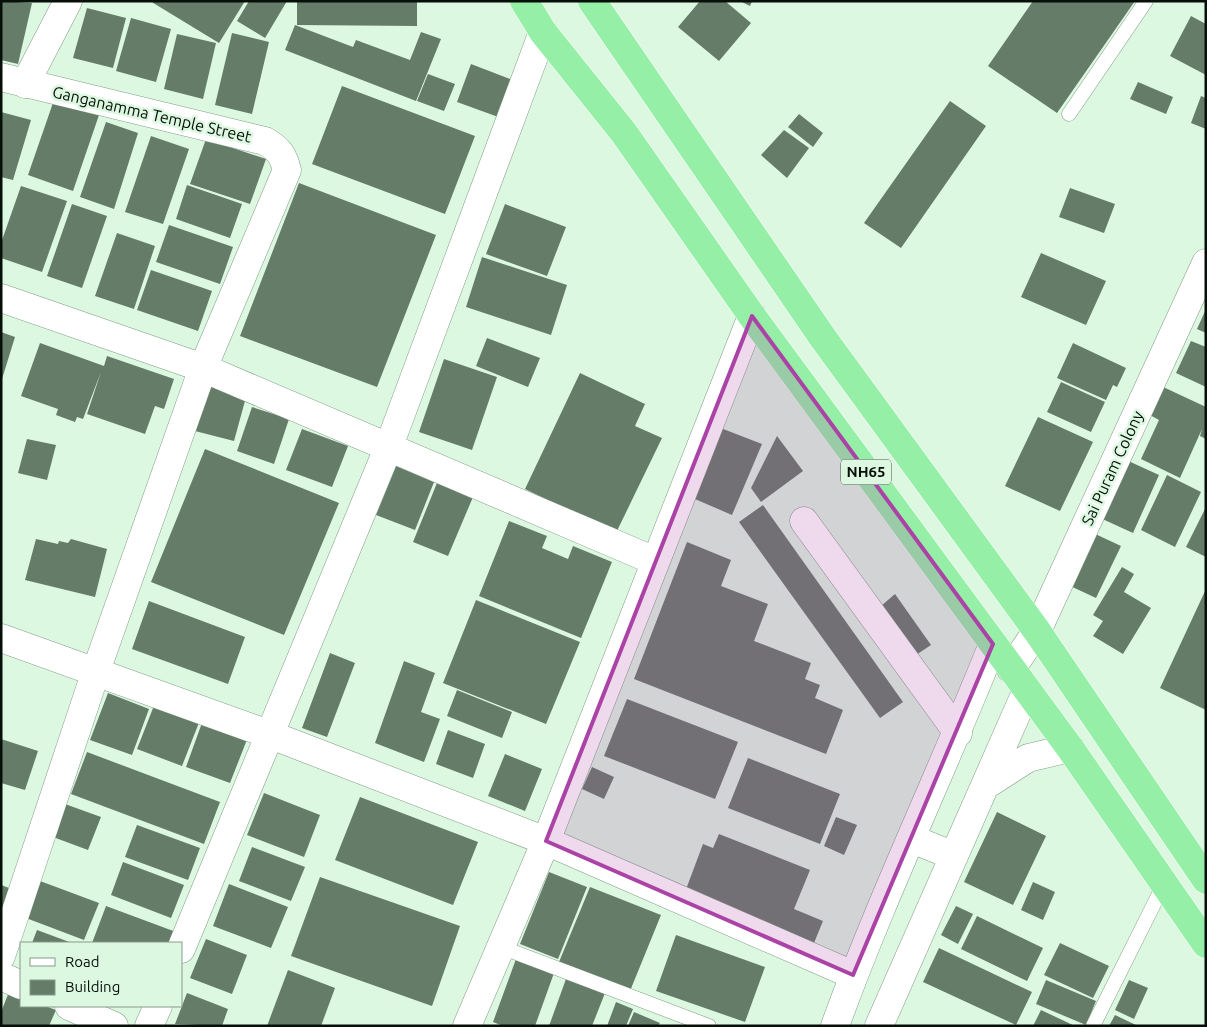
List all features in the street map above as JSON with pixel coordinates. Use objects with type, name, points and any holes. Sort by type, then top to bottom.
[{"type":"highway","name":"NH65","points":[[524,1],[543,32],[624,133],[752,316],[1070,748],[1206,944]]},
{"type":"highway","name":"NH65","points":[[592,1],[824,338],[1037,631],[1206,880]]},
{"type":"street","points":[[13,80],[68,1]]},
{"type":"street","points":[[182,948],[272,735],[389,446],[543,32]]},
{"type":"street","name":"Ganganamma Temple Street","points":[[13,80],[265,141],[278,149],[284,158],[287,170],[203,368]]},
{"type":"street","name":"Sai Puram Colony","points":[[879,1026],[986,784],[1019,679],[1037,631],[1206,263]]},
{"type":"street","points":[[1,298],[203,368],[655,561]]},
{"type":"street","points":[[467,1026],[546,841],[752,316]]},
{"type":"street","points":[[1,956],[96,671],[203,368]]},
{"type":"street","points":[[804,521],[958,733]]},
{"type":"street","points":[[1,638],[272,735],[546,841],[853,974]]},
{"type":"street","points":[[835,1026],[853,974],[958,733],[993,644]]},
{"type":"street","points":[[986,784],[1028,758],[1070,748]]},
{"type":"street","points":[[912,839],[954,856]]},
{"type":"street","points":[[1,976],[20,985]]},
{"type":"street","points":[[71,1007],[114,1026]]},
{"type":"street","points":[[149,1026],[158,1007]]},
{"type":"lane","points":[[1069,114],[1146,1]]},
{"type":"lane","points":[[1093,1026],[1164,884]]},
{"type":"lane","points":[[501,947],[708,1026]]},
{"type":"highlighted area","points":[[752,316],[993,644],[853,975],[546,841]]},
{"type":"building","points":[[1,1],[32,3],[18,64],[1,60]]},
{"type":"building","points":[[150,1],[245,1],[219,43]]},
{"type":"building","points":[[249,1],[287,1],[265,38],[237,21]]},
{"type":"building","points":[[297,1],[417,1],[417,26],[297,25]]},
{"type":"building","points":[[700,1],[725,1],[751,23],[719,61],[678,27]]},
{"type":"building","points":[[740,1],[752,1],[750,6]]},
{"type":"building","points":[[1033,1],[1135,1],[1057,113],[988,66]]},
{"type":"building","points":[[87,8],[126,18],[113,68],[73,58]]},
{"type":"building","points":[[1191,16],[1206,24],[1206,75],[1170,56]]},
{"type":"building","points":[[131,18],[171,29],[156,82],[116,71]]},
{"type":"building","points":[[295,25],[353,47],[356,40],[410,60],[421,32],[441,39],[416,101],[285,50]]},
{"type":"building","points":[[232,33],[269,42],[252,114],[215,105]]},
{"type":"building","points":[[177,34],[216,43],[203,99],[164,89]]},
{"type":"building","points":[[471,64],[515,81],[501,118],[457,102]]},
{"type":"building","points":[[428,74],[455,84],[444,111],[417,101]]},
{"type":"building","points":[[1138,82],[1173,97],[1166,114],[1130,99]]},
{"type":"building","points":[[342,86],[475,136],[445,214],[312,164]]},
{"type":"building","points":[[1201,96],[1206,98],[1206,129],[1191,123]]},
{"type":"building","points":[[54,100],[99,115],[73,191],[28,175]]},
{"type":"building","points":[[950,101],[986,126],[901,248],[864,223]]},
{"type":"building","points":[[1,112],[31,120],[13,180],[1,177]]},
{"type":"building","points":[[799,114],[823,133],[813,147],[788,127]]},
{"type":"building","points":[[106,122],[138,133],[114,209],[80,197]]},
{"type":"building","points":[[784,130],[809,148],[787,178],[761,155]]},
{"type":"building","points":[[151,136],[189,149],[163,224],[125,212]]},
{"type":"building","points":[[206,139],[266,159],[250,204],[190,184]]},
{"type":"building","points":[[299,183],[436,235],[377,387],[240,336]]},
{"type":"building","points":[[187,185],[242,204],[230,238],[176,219]]},
{"type":"building","points":[[21,186],[67,201],[42,272],[1,258],[1,243]]},
{"type":"building","points":[[1070,188],[1115,204],[1104,233],[1059,217]]},
{"type":"building","points":[[72,204],[107,216],[82,288],[47,276]]},
{"type":"building","points":[[505,204],[566,227],[547,276],[486,254]]},
{"type":"building","points":[[169,225],[233,247],[220,284],[156,262]]},
{"type":"building","points":[[117,233],[155,246],[134,309],[95,296]]},
{"type":"building","points":[[1041,253],[1106,281],[1086,325],[1021,297]]},
{"type":"building","points":[[482,257],[567,285],[551,335],[466,307]]},
{"type":"building","points":[[151,270],[212,291],[198,331],[137,310]]},
{"type":"building","points":[[1206,309],[1206,333],[1197,329]]},
{"type":"building","points":[[1,332],[15,337],[2,379],[1,379]]},
{"type":"building","points":[[487,338],[540,358],[528,387],[476,366]]},
{"type":"building","points":[[1191,341],[1206,347],[1206,387],[1176,373]]},
{"type":"building","points":[[40,343],[104,366],[107,356],[174,379],[164,409],[155,406],[145,434],[87,414],[101,372],[83,419],[77,417],[75,422],[56,415],[58,409],[21,396]]},
{"type":"building","points":[[1073,343],[1126,368],[1117,387],[1113,385],[1106,400],[1057,378]]},
{"type":"building","points":[[444,359],[497,377],[472,450],[419,432]]},
{"type":"building","points":[[580,373],[645,404],[635,426],[662,438],[616,533],[525,489]]},
{"type":"building","points":[[209,379],[248,390],[234,441],[195,431]]},
{"type":"building","points":[[1061,382],[1105,402],[1091,432],[1047,412]]},
{"type":"building","points":[[1161,386],[1206,407],[1206,439],[1200,436],[1202,429],[1180,478],[1141,459],[1159,420],[1148,414]]},
{"type":"building","points":[[252,407],[289,419],[274,464],[237,451]]},
{"type":"building","points":[[1038,417],[1093,442],[1060,511],[1005,486]]},
{"type":"building","points":[[718,427],[762,444],[732,515],[688,496]]},
{"type":"building","points":[[302,429],[348,446],[332,487],[286,470]]},
{"type":"building","points":[[777,436],[803,471],[761,502],[751,488]]},
{"type":"building","points":[[27,439],[56,445],[47,480],[18,473]]},
{"type":"building","points":[[205,449],[339,503],[284,635],[151,582]]},
{"type":"building","points":[[1124,459],[1159,475],[1133,533],[1098,517]]},
{"type":"building","points":[[396,466],[434,482],[415,530],[376,515]]},
{"type":"building","points":[[1167,475],[1201,492],[1175,547],[1141,530]]},
{"type":"building","points":[[437,483],[473,497],[448,556],[413,542]]},
{"type":"building","points":[[763,505],[903,702],[880,718],[739,522]]},
{"type":"building","points":[[1206,507],[1206,557],[1186,547]]},
{"type":"building","points":[[509,521],[547,536],[542,548],[568,559],[573,546],[612,562],[581,638],[479,596]]},
{"type":"building","points":[[1091,532],[1121,546],[1096,598],[1066,584]]},
{"type":"building","points":[[36,539],[58,544],[59,541],[68,543],[71,539],[107,549],[95,597],[25,580]]},
{"type":"building","points":[[687,542],[731,560],[721,586],[768,604],[754,641],[811,663],[805,679],[820,685],[815,698],[843,710],[826,754],[634,679]]},
{"type":"building","points":[[1122,567],[1134,574],[1124,592],[1151,608],[1123,654],[1093,636],[1103,621],[1093,615]]},
{"type":"building","points":[[1206,589],[1206,710],[1160,688]]},
{"type":"building","points":[[895,594],[931,645],[916,655],[881,606]]},
{"type":"building","points":[[476,600],[580,642],[546,724],[443,683]]},
{"type":"building","points":[[149,601],[245,637],[228,684],[132,649]]},
{"type":"building","points":[[330,653],[355,663],[327,737],[302,728]]},
{"type":"building","points":[[404,661],[435,673],[421,712],[440,719],[424,762],[375,743]]},
{"type":"building","points":[[457,690],[512,712],[502,738],[447,716]]},
{"type":"building","points":[[108,693],[149,709],[132,755],[90,740]]},
{"type":"building","points":[[627,699],[738,742],[715,799],[604,756]]},
{"type":"building","points":[[155,703],[200,720],[182,766],[137,749]]},
{"type":"building","points":[[203,720],[248,737],[230,783],[186,767]]},
{"type":"building","points":[[448,730],[485,744],[473,778],[436,764]]},
{"type":"building","points":[[1,739],[38,751],[25,790],[1,783]]},
{"type":"building","points":[[87,752],[220,802],[204,844],[71,794]]},
{"type":"building","points":[[505,754],[542,769],[525,811],[488,796]]},
{"type":"building","points":[[748,758],[840,794],[820,844],[728,808]]},
{"type":"building","points":[[592,767],[614,777],[604,799],[582,789]]},
{"type":"building","points":[[264,793],[320,815],[304,857],[247,835]]},
{"type":"building","points":[[360,797],[478,842],[453,905],[335,860]]},
{"type":"building","points":[[65,804],[101,817],[88,850],[53,837]]},
{"type":"building","points":[[997,812],[1046,836],[1013,905],[964,882]]},
{"type":"building","points":[[836,817],[857,825],[844,855],[824,846]]},
{"type":"building","points":[[137,825],[200,848],[188,880],[125,857]]},
{"type":"building","points":[[719,834],[810,870],[794,909],[823,921],[814,943],[685,892],[703,844],[713,848]]},
{"type":"building","points":[[252,847],[305,867],[291,901],[239,881]]},
{"type":"building","points":[[123,862],[184,885],[171,918],[111,895]]},
{"type":"building","points":[[549,872],[587,887],[558,959],[520,944]]},
{"type":"building","points":[[320,877],[460,926],[432,1006],[291,956]]},
{"type":"building","points":[[40,881],[99,903],[84,940],[26,918]]},
{"type":"building","points":[[1033,882],[1055,892],[1043,920],[1021,910]]},
{"type":"building","points":[[229,884],[288,907],[271,948],[213,926]]},
{"type":"building","points":[[1,885],[9,888],[2,910],[1,909]]},
{"type":"building","points":[[590,887],[661,915],[630,991],[559,962]]},
{"type":"building","points":[[106,906],[176,932],[172,942],[92,942]]},
{"type":"building","points":[[956,906],[973,914],[958,944],[941,935]]},
{"type":"building","points":[[977,916],[1043,948],[1027,981],[961,949]]},
{"type":"building","points":[[37,930],[69,942],[32,942]]},
{"type":"building","points":[[676,935],[765,967],[745,1022],[656,991]]},
{"type":"building","points":[[206,939],[247,955],[232,994],[190,978]]},
{"type":"building","points":[[1060,943],[1109,966],[1093,998],[1044,975]]},
{"type":"building","points":[[939,948],[1032,992],[1016,1025],[923,982]]},
{"type":"building","points":[[516,959],[554,973],[535,1026],[503,1026],[493,1022]]},
{"type":"building","points":[[288,970],[335,988],[321,1026],[267,1026]]},
{"type":"building","points":[[566,979],[605,993],[592,1026],[549,1026]]},
{"type":"building","points":[[1046,980],[1096,1001],[1086,1025],[1036,1004]]},
{"type":"building","points":[[1129,980],[1148,988],[1134,1019],[1115,1010]]},
{"type":"building","points":[[9,992],[20,997],[20,1007],[48,1007],[56,1010],[49,1026],[1,1026],[1,1012]]},
{"type":"building","points":[[187,993],[228,1009],[222,1026],[175,1024]]},
{"type":"building","points":[[616,1002],[633,1009],[626,1026],[607,1026]]},
{"type":"building","points":[[1041,1010],[1075,1026],[1033,1026]]},
{"type":"building","points":[[634,1012],[660,1023],[658,1026],[628,1026]]},
{"type":"building","points":[[1115,1015],[1138,1026],[1109,1026]]}]
